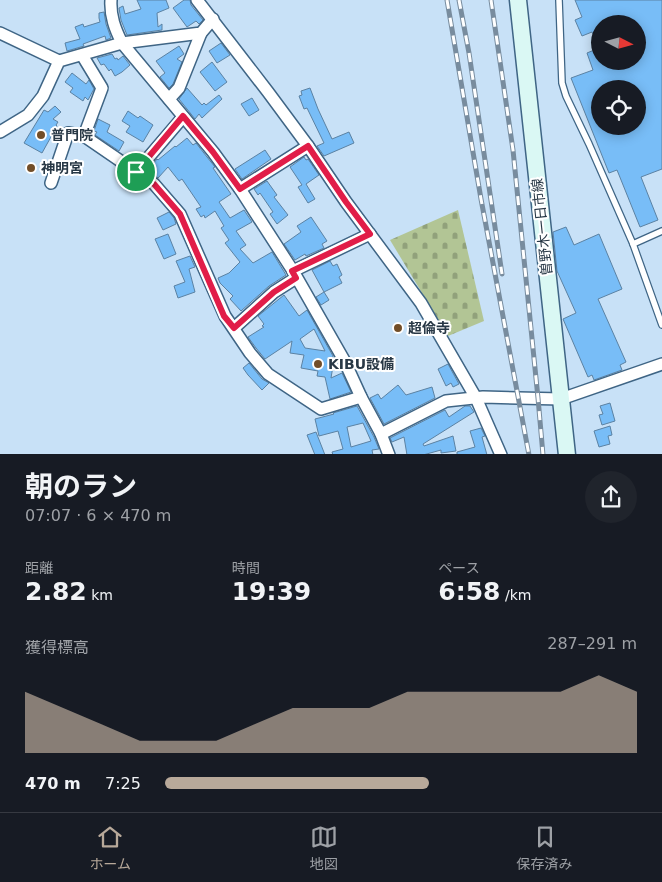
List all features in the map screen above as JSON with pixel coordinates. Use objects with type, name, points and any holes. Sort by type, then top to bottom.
[{"type":"main road","name":"曽野木一日市線","points":[[518,0],[567,454]]},
{"type":"street","points":[[111,0],[110,11],[115,29],[122,42],[213,152],[240,189],[294,275],[345,362],[381,434],[388,454]]},
{"type":"street","points":[[197,0],[308,146],[346,202],[421,303],[476,398],[501,454]]},
{"type":"street","points":[[169,99],[179,88],[201,33],[213,19]]},
{"type":"street","points":[[0,33],[59,61],[122,42],[201,33]]},
{"type":"street","points":[[82,55],[102,88],[84,136]]},
{"type":"street","points":[[0,132],[28,115],[43,96],[59,61]]},
{"type":"street","points":[[136,172],[183,116]]},
{"type":"street","points":[[51,183],[68,133],[84,136],[154,184],[180,214],[224,316],[250,353],[268,374],[321,409],[361,397]]},
{"type":"street","points":[[240,189],[308,146]]},
{"type":"street","points":[[234,328],[294,275],[370,234]]},
{"type":"street","points":[[381,434],[446,401],[476,398],[561,399],[662,364]]},
{"type":"lane","points":[[559,0],[562,83],[566,96],[632,244],[662,325]]},
{"type":"lane","points":[[632,244],[662,231]]},
{"type":"green space","points":[[458,210],[484,321],[448,336],[390,240]]},
{"type":"building","points":[[137,0],[166,0],[169,8],[157,13],[158,27],[162,24],[162,30],[127,35],[119,8],[123,6],[125,14],[141,9]]},
{"type":"building","points":[[184,0],[190,0],[191,5],[203,20],[199,24],[196,21],[187,27],[173,8]]},
{"type":"building","points":[[575,0],[662,0],[662,169],[641,177],[658,220],[640,227],[617,170],[609,173],[594,135],[646,135],[646,80],[591,80],[591,128],[571,78],[593,70],[646,70],[646,15],[591,15],[591,32],[582,36],[575,20],[582,17]]},
{"type":"building","points":[[104,12],[111,38],[106,40],[105,36],[83,44],[84,46],[67,51],[65,43],[80,39],[75,27],[83,24],[84,27],[100,22],[99,13]]},
{"type":"building","points":[[221,43],[230,55],[217,63],[209,51]]},
{"type":"building","points":[[179,46],[184,54],[177,59],[182,62],[173,84],[169,88],[160,77],[165,73],[156,61]]},
{"type":"building","points":[[591,51],[591,64],[587,53]]},
{"type":"building","points":[[112,54],[118,60],[123,56],[130,65],[115,76],[111,69],[109,71],[104,64],[101,65],[97,58]]},
{"type":"building","points":[[212,62],[227,82],[215,91],[200,72]]},
{"type":"building","points":[[72,73],[86,84],[89,80],[94,89],[88,100],[85,97],[83,101],[70,92],[73,88],[65,82]]},
{"type":"building","points":[[187,88],[202,105],[204,103],[206,105],[219,95],[222,99],[202,118],[199,114],[195,119],[179,99]]},
{"type":"building","points":[[310,88],[332,139],[349,132],[354,143],[324,156],[317,146],[324,143],[307,108],[304,109],[299,96],[302,95],[301,91]]},
{"type":"building","points":[[252,98],[259,110],[249,116],[241,104]]},
{"type":"building","name":"普門院","points":[[55,106],[61,112],[53,119],[58,122],[57,126],[42,153],[24,143],[44,110],[48,112]]},
{"type":"building","points":[[128,111],[138,118],[140,116],[153,125],[143,142],[126,132],[130,126],[122,121]]},
{"type":"building","points":[[98,119],[110,125],[107,132],[124,142],[119,151],[95,135],[97,132],[94,131]]},
{"type":"building","points":[[187,138],[193,145],[196,143],[215,167],[213,168],[231,194],[219,202],[230,218],[244,210],[252,222],[236,231],[246,245],[240,249],[253,263],[272,252],[286,275],[269,286],[241,311],[230,299],[233,296],[220,283],[218,278],[229,273],[240,262],[225,243],[229,240],[221,228],[224,226],[215,211],[205,218],[204,215],[201,217],[196,209],[201,207],[182,179],[179,181],[168,167],[158,178],[148,170],[157,159]]},
{"type":"building","points":[[265,150],[271,159],[242,179],[235,169]]},
{"type":"building","points":[[304,157],[306,160],[308,159],[319,175],[306,184],[315,199],[308,203],[298,187],[302,185],[290,167]]},
{"type":"building","points":[[267,181],[277,195],[274,197],[288,215],[277,224],[270,214],[273,212],[260,193],[258,195],[254,189]]},
{"type":"building","points":[[169,212],[176,224],[163,230],[157,218]]},
{"type":"building","points":[[311,217],[327,241],[322,244],[324,248],[306,256],[305,254],[295,260],[284,244],[301,232],[297,226]]},
{"type":"building","points":[[566,227],[574,245],[599,234],[622,289],[598,299],[626,362],[620,365],[622,370],[594,380],[592,375],[588,377],[563,319],[576,313],[557,271],[553,232]]},
{"type":"building","points":[[168,234],[176,254],[164,259],[155,239]]},
{"type":"building","points":[[190,256],[195,267],[189,269],[195,292],[178,298],[174,286],[185,282],[176,261]]},
{"type":"building","points":[[330,261],[333,266],[337,264],[342,275],[339,277],[342,283],[324,292],[312,270]]},
{"type":"building","points":[[324,292],[329,300],[321,305],[316,297]]},
{"type":"building","points":[[284,295],[299,316],[307,310],[333,356],[331,378],[342,373],[351,392],[330,399],[325,377],[317,376],[318,371],[301,368],[304,355],[290,353],[292,341],[265,359],[248,337],[264,327],[258,316]],"holes":[[[314,329],[325,351],[305,348],[300,339]]]},
{"type":"building","points":[[249,363],[262,379],[269,383],[262,390],[243,368]]},
{"type":"building","points":[[448,364],[459,384],[453,387],[451,383],[446,386],[438,369]]},
{"type":"building","points":[[398,385],[406,395],[432,387],[435,398],[384,424],[370,398],[378,394],[381,399]]},
{"type":"building","points":[[610,403],[615,421],[602,425],[599,415],[603,414],[600,406]]},
{"type":"building","points":[[357,406],[379,449],[372,450],[373,454],[333,454],[332,452],[343,449],[338,431],[319,436],[315,419]],"holes":[[[363,423],[371,441],[351,447],[347,427]]]},
{"type":"building","points":[[465,406],[470,406],[474,412],[423,444],[424,446],[453,436],[456,451],[441,453],[441,450],[427,454],[407,454],[404,437],[392,442],[390,438],[445,410],[449,417]]},
{"type":"building","points":[[610,426],[612,435],[608,436],[610,444],[599,447],[594,431]]},
{"type":"building","points":[[481,428],[485,436],[482,437],[487,454],[457,454],[457,452],[475,447],[470,431]]},
{"type":"building","points":[[316,432],[325,454],[315,454],[307,435]]},
{"type":"railway","points":[[447,0],[481,199],[529,454]]},
{"type":"railway","points":[[459,0],[469,53],[502,274]]},
{"type":"railway","points":[[491,0],[513,150],[543,454]]},
{"type":"place","name":"普門院","points":[[41,135]]},
{"type":"place","name":"神明宮","points":[[31,168]]},
{"type":"place","name":"超倫寺","points":[[398,328]]},
{"type":"place","name":"KIBU設備","points":[[318,364]]},
{"type":"route","points":[[183,116],[240,189],[308,146],[370,234],[292,271],[296,278],[274,292],[234,328],[224,316],[180,214],[154,184],[136,172],[183,116]]}]
